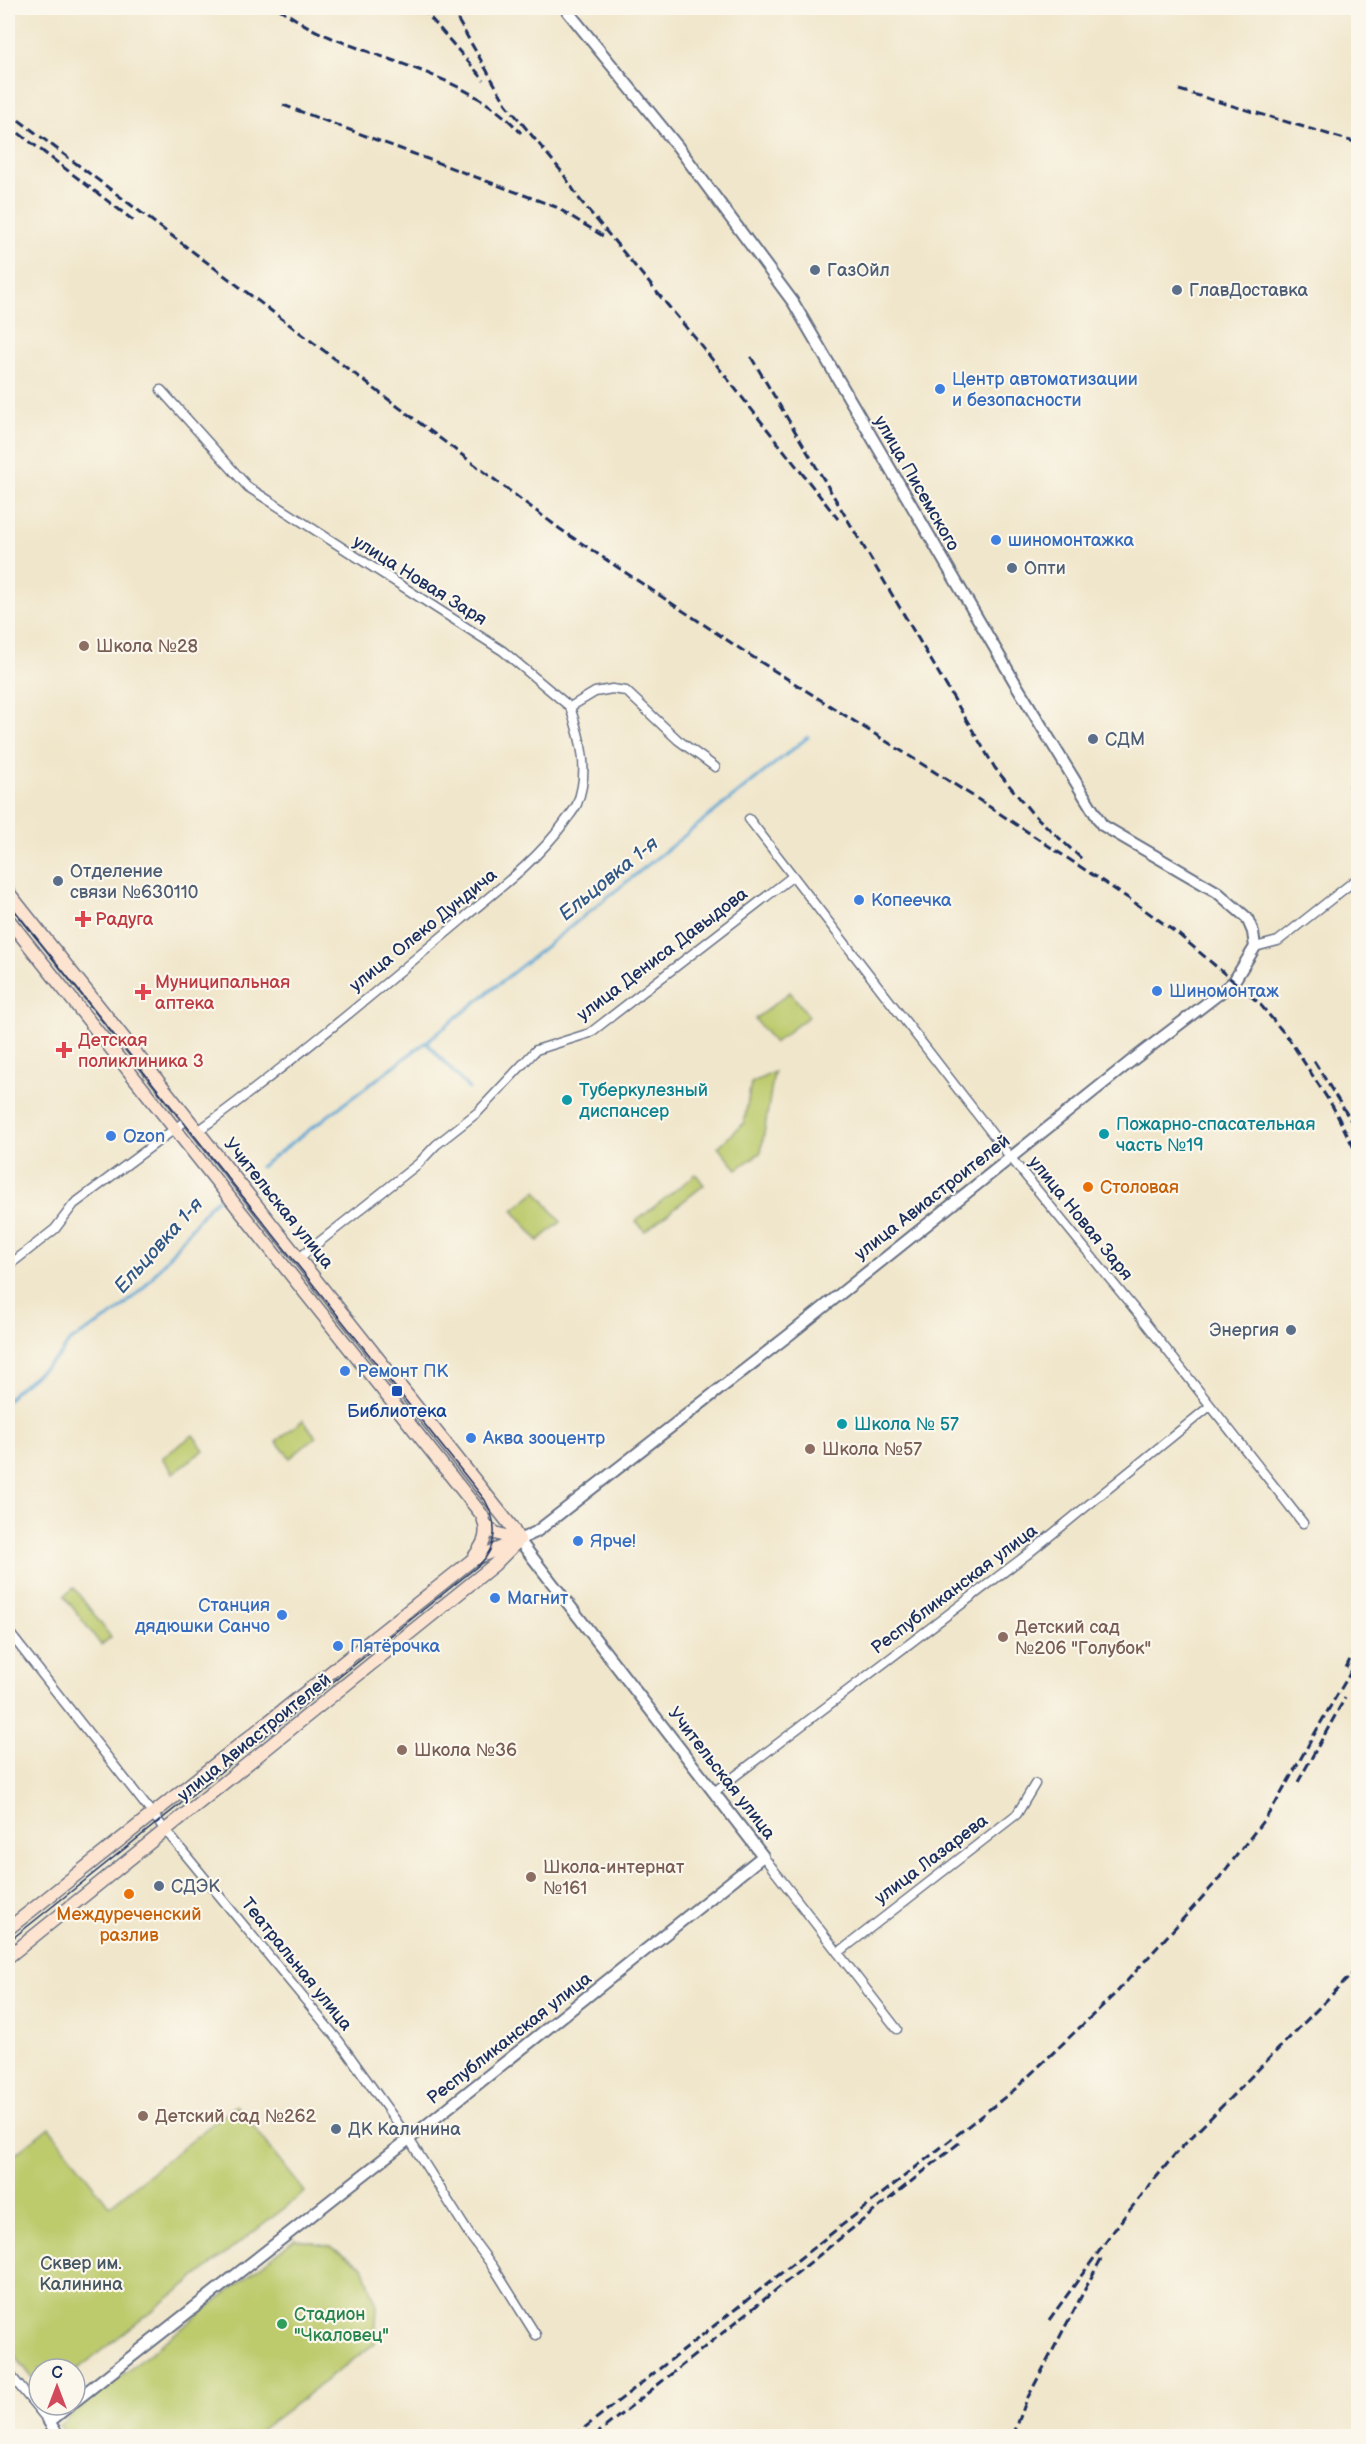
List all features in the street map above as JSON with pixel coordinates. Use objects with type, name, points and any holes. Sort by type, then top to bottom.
[{"type":"main road","name":"Учительская улица","points":[[8,892],[299,1258],[519,1540]]},
{"type":"main road","name":"Учительская улица","points":[[8,919],[482,1515],[486,1525]]},
{"type":"main road","points":[[486,1525],[495,1533],[519,1540]]},
{"type":"main road","points":[[472,1560],[485,1543],[486,1525]]},
{"type":"main road","name":"улица Авиастроителей","points":[[8,1929],[472,1560],[519,1540]]},
{"type":"main road","name":"улица Авиастроителей","points":[[8,1957],[495,1565],[519,1540]]},
{"type":"street","name":"улица Писемского","points":[[565,8],[678,147],[793,302],[1017,686],[1102,825],[1217,891],[1246,918],[1253,932],[1255,947]]},
{"type":"street","name":"улица Новая Заря","points":[[161,390],[248,487],[503,651],[570,707]]},
{"type":"street","points":[[570,707],[595,692],[612,689],[626,691],[678,740],[715,767]]},
{"type":"street","name":"улица Олеко Дундича","points":[[198,1131],[281,1068],[443,936],[517,874],[551,841],[577,806],[585,774],[581,740],[570,707]]},
{"type":"street","name":"улица Новая Заря","points":[[749,819],[1011,1158],[1303,1523]]},
{"type":"street","name":"улица Дениса Давыдова","points":[[299,1258],[418,1164],[436,1145],[478,1112],[537,1050],[590,1033],[793,876]]},
{"type":"street","points":[[1255,947],[1278,941],[1359,878]]},
{"type":"street","name":"улица Авиастроителей","points":[[519,1540],[536,1532],[1234,981],[1255,947]]},
{"type":"street","points":[[8,1266],[55,1229],[74,1204],[188,1119]]},
{"type":"street","name":"Республиканская улица","points":[[714,1792],[1029,1553],[1210,1406]]},
{"type":"street","name":"Учительская улица","points":[[519,1540],[897,2029]]},
{"type":"street","name":"Театральная улица","points":[[8,1631],[166,1831],[339,2041],[409,2139],[471,2237],[495,2268],[536,2335]]},
{"type":"street","name":"улица Лазарева","points":[[838,1953],[1017,1814],[1035,1784]]},
{"type":"street","name":"Республиканская улица","points":[[87,2392],[409,2139],[763,1856]]},
{"type":"street","points":[[8,2372],[59,2436]]},
{"type":"street","points":[[49,2422],[55,2417]]},
{"type":"green space","points":[[790,992],[809,1016],[774,1043],[755,1019]]},
{"type":"green space","points":[[774,1072],[761,1152],[737,1169],[718,1147],[744,1123],[751,1083]]},
{"type":"green space","points":[[696,1174],[704,1185],[645,1231],[636,1221]]},
{"type":"green space","points":[[536,1191],[561,1222],[538,1241],[513,1210]]},
{"type":"green space","points":[[303,1420],[316,1437],[290,1458],[276,1441]]},
{"type":"green space","points":[[193,1435],[204,1450],[173,1473],[162,1458]]},
{"type":"green space","points":[[74,1588],[111,1637],[101,1645],[64,1596]]},
{"type":"green space","name":"Сквер им. Калинина","points":[[236,2105],[305,2192],[87,2362],[87,2357],[27,2357],[27,2371],[8,2347],[8,2160],[49,2127],[109,2206]]},
{"type":"green space","name":"Стадион \"Чкаловец\"","points":[[295,2239],[330,2246],[363,2266],[377,2306],[375,2343],[253,2436],[69,2436],[59,2425],[69,2417],[87,2417],[87,2403]]},
{"type":"waterway","name":"Ельцовка 1-я","points":[[426,1042],[808,737]]},
{"type":"waterway","name":"Ельцовка 1-я","points":[[260,1167],[426,1042],[469,1089]]},
{"type":"waterway","name":"Ельцовка 1-я","points":[[8,1400],[14,1392],[60,1355],[69,1342],[116,1313],[145,1286],[210,1205],[219,1198]]},
{"type":"tram line","points":[[8,902],[485,1500],[494,1526],[493,1543],[479,1565],[8,1942]]},
{"type":"railway","points":[[278,8],[323,34],[456,86],[502,114],[521,133]]},
{"type":"railway","points":[[422,8],[484,80]]},
{"type":"railway","points":[[451,8],[506,104],[562,172],[580,200],[700,344],[838,519]]},
{"type":"railway","points":[[1179,90],[1358,143]]},
{"type":"railway","points":[[283,105],[556,207],[603,236]]},
{"type":"railway","points":[[8,112],[560,529],[748,654],[979,800],[1131,900],[1178,934],[1259,1003],[1289,1039],[1333,1107],[1358,1156]]},
{"type":"railway","points":[[8,125],[134,221]]},
{"type":"railway","points":[[751,357],[995,768],[1031,812],[1083,860]]},
{"type":"railway","points":[[1314,1061],[1358,1132]]},
{"type":"railway","points":[[1346,1668],[1358,1642]]},
{"type":"railway","points":[[574,2436],[1014,2090],[1117,1992],[1217,1881],[1273,1808],[1358,1660]]},
{"type":"railway","points":[[1298,1782],[1345,1698]]},
{"type":"railway","points":[[1049,2320],[1124,2217],[1176,2153],[1358,1968]]},
{"type":"railway","points":[[594,2436],[959,2143]]},
{"type":"railway","points":[[1013,2436],[1027,2399],[1101,2259]]},
{"type":"place","name":"ГазОйл","points":[[815,270]]},
{"type":"place","name":"ГлавДоставка","points":[[1177,290]]},
{"type":"place","name":"Центр автоматизации и безопасности","points":[[940,389]]},
{"type":"place","name":"шиномонтажка","points":[[996,540]]},
{"type":"place","name":"Опти","points":[[1012,568]]},
{"type":"place","name":"Школа №28","points":[[84,646]]},
{"type":"place","name":"СДМ","points":[[1093,739]]},
{"type":"place","name":"Отделение связи №630110","points":[[58,881]]},
{"type":"place","name":"Копеечка","points":[[859,900]]},
{"type":"place","name":"Радуга","points":[[83,919]]},
{"type":"place","name":"Шиномонтаж","points":[[1157,991]]},
{"type":"place","name":"Муниципальная аптека","points":[[143,992]]},
{"type":"place","name":"Детская поликлиника 3","points":[[64,1050]]},
{"type":"place","name":"Туберкулезный диспансер","points":[[567,1100]]},
{"type":"place","name":"Пожарно-спасательная часть №19","points":[[1104,1134]]},
{"type":"place","name":"Ozon","points":[[111,1136]]},
{"type":"place","name":"Столовая","points":[[1088,1187]]},
{"type":"place","name":"Энергия","points":[[1291,1330]]},
{"type":"place","name":"Ремонт ПК","points":[[345,1371]]},
{"type":"place","name":"Библиотека","points":[[397,1391]]},
{"type":"place","name":"Школа № 57","points":[[842,1424]]},
{"type":"place","name":"Аква зооцентр","points":[[471,1438]]},
{"type":"place","name":"Школа №57","points":[[810,1449]]},
{"type":"place","name":"Ярче!","points":[[578,1541]]},
{"type":"place","name":"Магнит","points":[[495,1598]]},
{"type":"place","name":"Станция дядюшки Санчо","points":[[282,1615]]},
{"type":"place","name":"Детский сад №206 \"Голубок\"","points":[[1003,1637]]},
{"type":"place","name":"Пятёрочка","points":[[338,1646]]},
{"type":"place","name":"Школа №36","points":[[402,1750]]},
{"type":"place","name":"Школа-интернат №161","points":[[531,1877]]},
{"type":"place","name":"СДЭК","points":[[159,1886]]},
{"type":"place","name":"Междуреченский разлив","points":[[129,1894]]},
{"type":"place","name":"Детский сад №262","points":[[143,2116]]},
{"type":"place","name":"ДК Калинина","points":[[336,2129]]},
{"type":"place","name":"Стадион \"Чкаловец\"","points":[[282,2324]]}]
